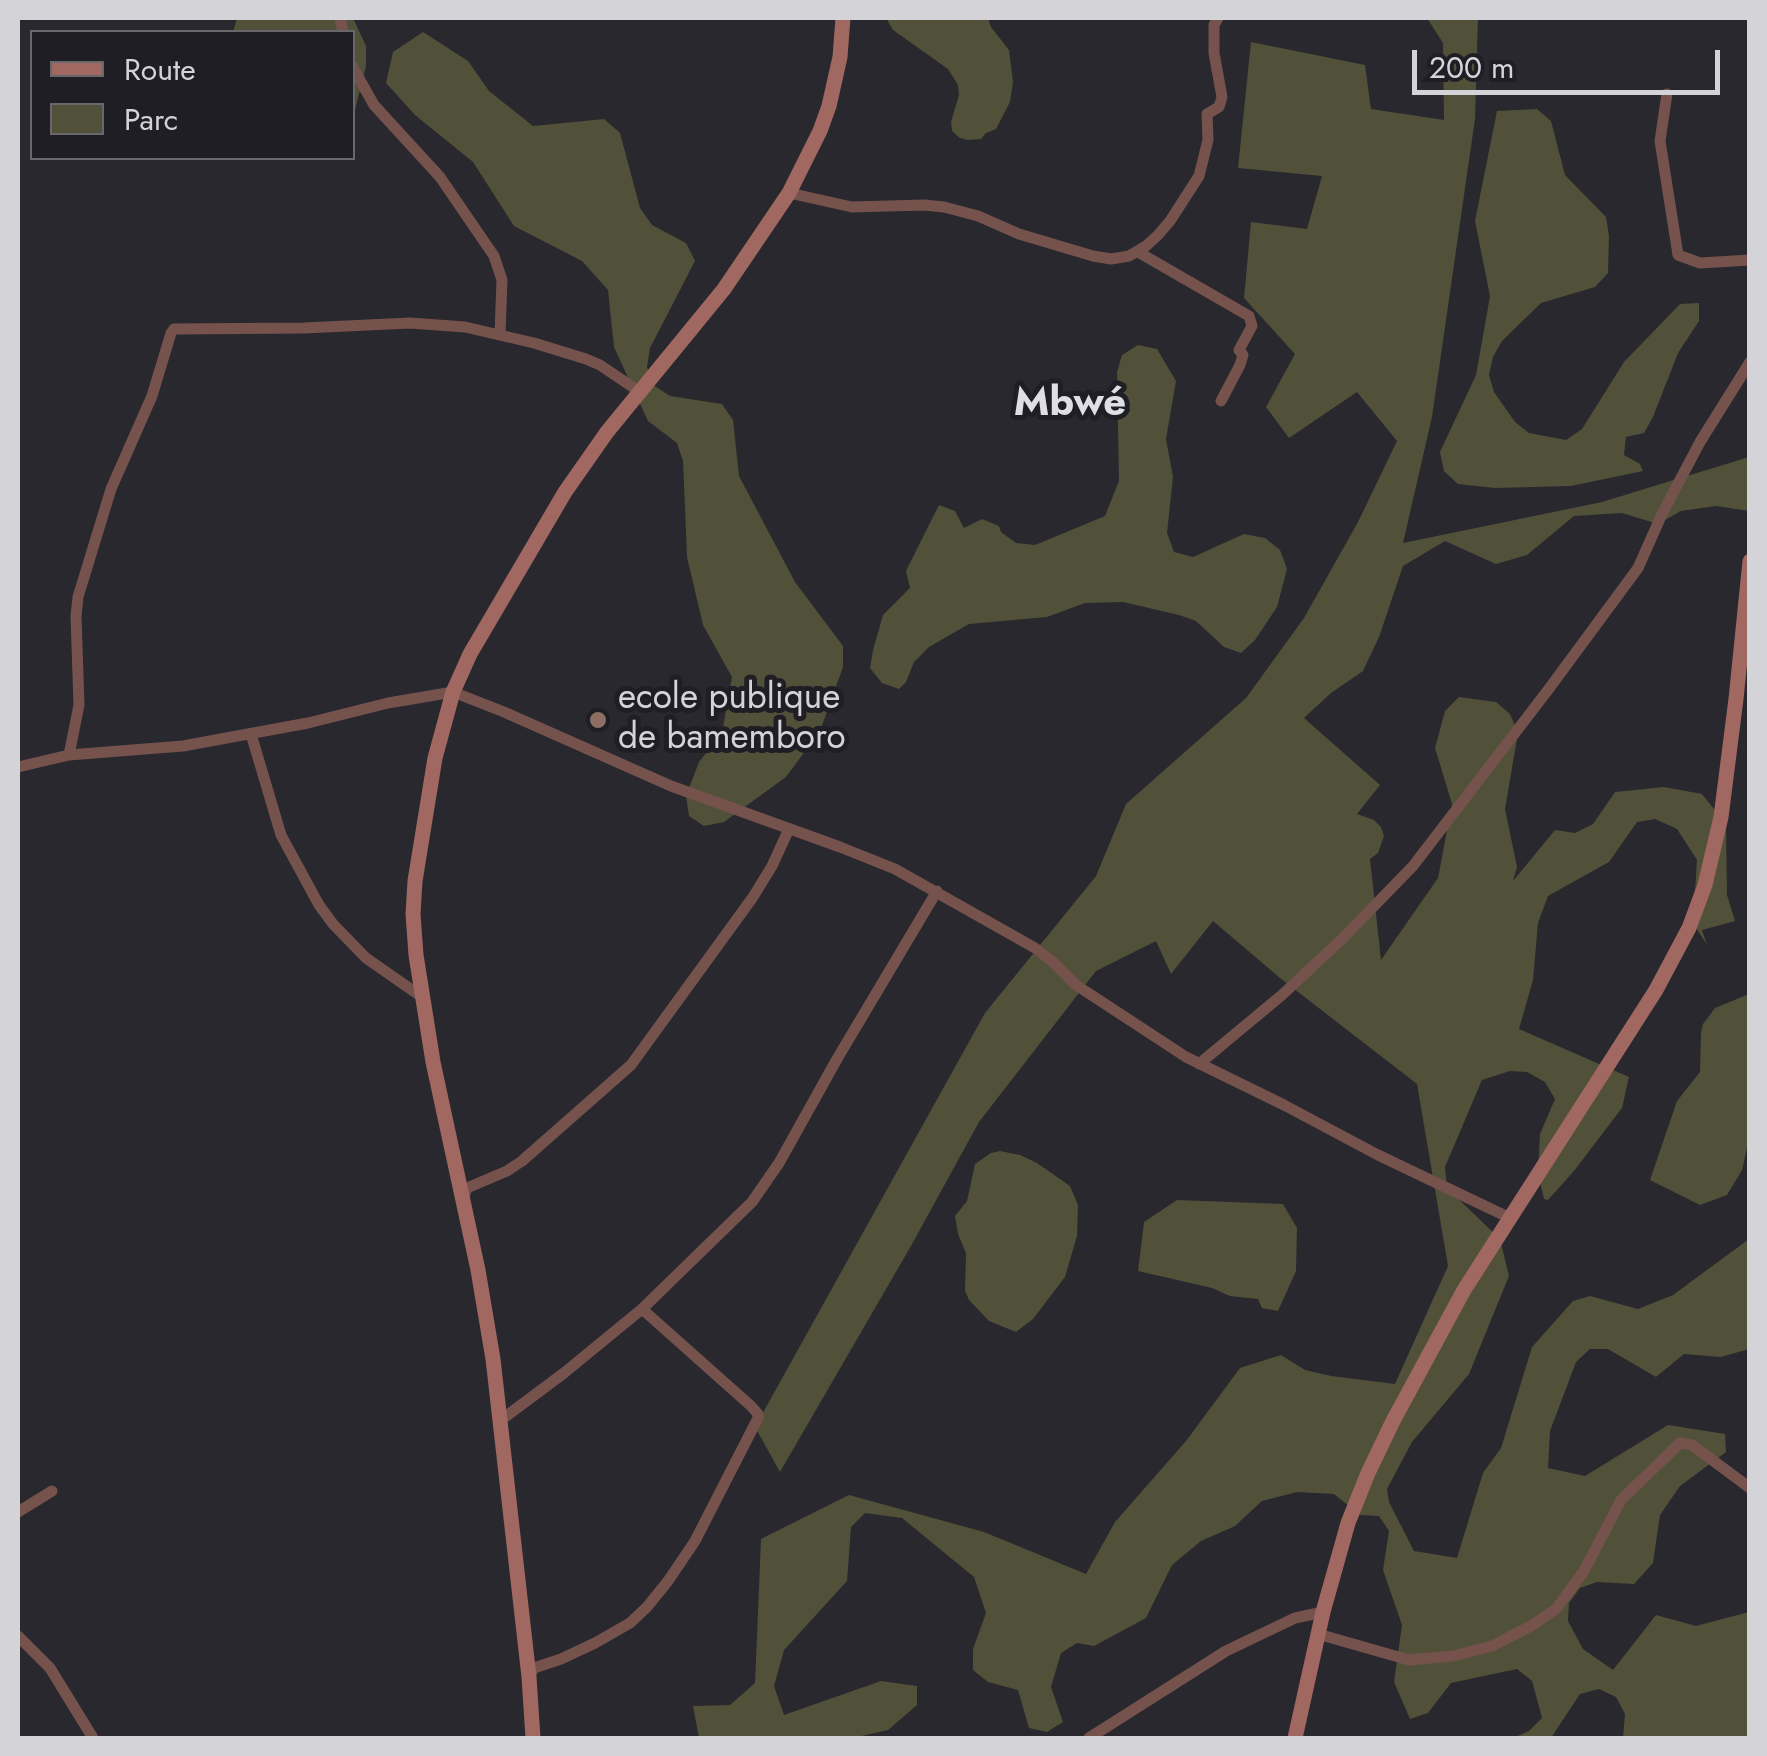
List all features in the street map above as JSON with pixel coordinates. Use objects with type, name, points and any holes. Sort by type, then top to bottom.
[{"type":"street","points":[[534,1738],[501,1420],[478,1270],[444,1118],[414,932],[415,881],[437,745],[452,692],[488,621],[557,504],[594,449],[724,289],[790,192],[830,106],[843,18]]},
{"type":"street","points":[[790,192],[852,207],[924,205],[960,210],[1019,234],[1093,256],[1129,256],[1158,236],[1199,176],[1208,140],[1207,114],[1219,107],[1222,97],[1214,52],[1214,24],[1218,18]]},
{"type":"street","points":[[355,71],[374,105],[440,176],[494,256],[502,280],[500,334]]},
{"type":"street","points":[[1667,94],[1660,140],[1678,254],[1700,263],[1750,260]]},
{"type":"street","points":[[1138,252],[1249,316],[1252,326],[1239,350],[1243,355],[1240,365],[1221,402]]},
{"type":"street","points":[[69,756],[78,705],[78,597],[109,495],[152,396],[174,329],[410,324],[465,327],[586,359],[640,392]]},
{"type":"street","points":[[1199,1064],[1282,996],[1412,866],[1638,568],[1700,442],[1750,362]]},
{"type":"street","points":[[1295,1738],[1348,1523],[1368,1472],[1446,1322],[1656,990],[1698,906],[1721,816],[1750,561]]},
{"type":"street","points":[[18,766],[69,756],[183,746],[452,692],[671,786],[878,862],[1036,948],[1076,985],[1199,1064],[1510,1218]]},
{"type":"street","points":[[252,734],[281,835],[319,905],[366,958],[422,997]]},
{"type":"street","points":[[463,1199],[467,1188],[530,1156],[638,1057],[753,897],[789,829]]},
{"type":"street","points":[[501,1420],[642,1309],[730,1226],[772,1175],[938,892]]},
{"type":"street","points":[[529,1677],[534,1668],[561,1659],[630,1623],[648,1606],[695,1541],[758,1418],[756,1411],[642,1309]]},
{"type":"street","points":[[1318,1634],[1410,1660],[1480,1650],[1509,1639],[1556,1609],[1584,1571],[1620,1500],[1680,1443],[1692,1445],[1750,1488]]},
{"type":"street","points":[[18,1512],[52,1492]]},
{"type":"street","points":[[1089,1738],[1226,1651],[1294,1618],[1324,1612]]},
{"type":"street","points":[[18,1636],[50,1668],[93,1738]]},
{"type":"green space","points":[[237,18],[353,18],[366,46],[366,66],[355,110],[355,30],[234,30]]},
{"type":"green space","points":[[886,18],[988,18],[1009,50],[1013,82],[1010,102],[996,129],[981,139],[968,140],[952,131],[958,85],[948,69],[893,30]]},
{"type":"green space","points":[[1427,18],[1478,18],[1475,119],[1432,417],[1403,543],[1602,502],[1749,457],[1749,511],[1716,506],[1681,511],[1658,524],[1622,513],[1574,516],[1527,555],[1496,564],[1445,541],[1403,566],[1363,671],[1304,718],[1380,785],[1357,814],[1374,820],[1384,836],[1378,853],[1370,859],[1381,960],[1438,878],[1452,804],[1435,748],[1445,711],[1459,697],[1496,702],[1510,714],[1518,733],[1505,809],[1517,867],[1513,881],[1555,830],[1575,833],[1593,824],[1615,792],[1664,787],[1702,794],[1726,824],[1727,895],[1735,921],[1702,930],[1707,945],[1693,923],[1697,860],[1677,829],[1655,819],[1637,822],[1609,862],[1548,896],[1538,923],[1533,980],[1519,1029],[1629,1077],[1622,1108],[1548,1200],[1544,1199],[1538,1174],[1540,1134],[1555,1099],[1545,1082],[1527,1072],[1510,1071],[1482,1080],[1445,1167],[1447,1188],[1500,1239],[1509,1276],[1469,1374],[1412,1442],[1387,1489],[1389,1502],[1414,1551],[1457,1558],[1483,1473],[1501,1448],[1532,1347],[1573,1301],[1590,1296],[1638,1309],[1673,1295],[1749,1239],[1749,1349],[1721,1357],[1684,1354],[1656,1377],[1608,1349],[1590,1349],[1576,1362],[1550,1431],[1548,1468],[1585,1476],[1668,1425],[1725,1434],[1726,1452],[1680,1486],[1660,1515],[1653,1563],[1634,1584],[1597,1582],[1580,1588],[1569,1603],[1568,1621],[1583,1649],[1613,1670],[1656,1615],[1696,1626],[1749,1612],[1749,1738],[1623,1738],[1625,1714],[1616,1697],[1599,1689],[1580,1694],[1551,1738],[1513,1738],[1529,1731],[1542,1718],[1532,1681],[1517,1669],[1451,1683],[1428,1713],[1410,1719],[1394,1682],[1402,1625],[1383,1570],[1389,1531],[1379,1516],[1360,1515],[1334,1494],[1297,1492],[1262,1501],[1235,1526],[1201,1541],[1172,1565],[1146,1618],[1094,1646],[1077,1643],[1061,1653],[1051,1687],[1063,1722],[1047,1732],[1029,1728],[1018,1690],[988,1682],[973,1670],[973,1649],[986,1613],[974,1577],[902,1518],[865,1513],[851,1527],[847,1581],[784,1650],[774,1686],[784,1715],[881,1681],[917,1686],[917,1705],[888,1730],[853,1738],[699,1738],[693,1706],[730,1705],[755,1683],[761,1539],[849,1495],[984,1532],[1086,1574],[1115,1522],[1186,1441],[1240,1368],[1281,1355],[1305,1370],[1395,1384],[1448,1266],[1417,1084],[1213,921],[1171,974],[1156,941],[1096,971],[979,1122],[780,1472],[755,1427],[985,1013],[1096,876],[1126,804],[1246,698],[1304,618],[1358,522],[1397,441],[1357,392],[1289,438],[1266,407],[1295,354],[1244,298],[1251,222],[1307,229],[1322,176],[1238,168],[1251,42],[1365,65],[1371,109],[1444,120],[1443,43]]},
{"type":"green space","points":[[423,32],[468,61],[489,91],[533,126],[604,119],[620,133],[640,208],[652,225],[686,243],[695,261],[650,348],[647,367],[653,385],[670,396],[722,404],[733,420],[739,476],[795,582],[843,646],[843,667],[820,731],[786,777],[724,822],[704,826],[689,816],[686,796],[699,762],[722,733],[732,677],[703,625],[687,557],[683,461],[677,443],[648,421],[614,347],[608,290],[582,261],[514,226],[473,162],[415,115],[386,83],[393,52]]},
{"type":"green space","points":[[1537,109],[1551,121],[1565,175],[1606,217],[1608,273],[1595,287],[1541,303],[1502,341],[1489,375],[1494,392],[1515,422],[1529,433],[1566,440],[1582,429],[1624,362],[1680,304],[1699,303],[1699,321],[1678,353],[1644,433],[1626,437],[1624,455],[1640,464],[1643,471],[1571,486],[1495,488],[1458,484],[1444,471],[1440,452],[1476,375],[1490,296],[1475,221],[1497,111]]},
{"type":"green space","points":[[1138,345],[1157,349],[1176,381],[1166,439],[1173,477],[1167,533],[1174,552],[1193,557],[1244,534],[1265,538],[1280,550],[1287,569],[1277,607],[1255,640],[1241,653],[1224,647],[1196,621],[1179,615],[1123,602],[1085,603],[1047,617],[969,624],[929,647],[914,662],[899,689],[882,683],[870,668],[883,615],[910,588],[906,571],[939,505],[955,511],[964,528],[982,519],[999,526],[1016,543],[1035,545],[1105,516],[1119,481],[1117,372],[1122,355]]},
{"type":"green space","points":[[1749,994],[1749,1139],[1742,1170],[1727,1195],[1700,1205],[1650,1180],[1677,1101],[1700,1072],[1703,1024],[1715,1008]]},
{"type":"green space","points":[[1000,1151],[1037,1163],[1070,1186],[1078,1205],[1077,1236],[1065,1277],[1033,1319],[1016,1332],[989,1321],[969,1300],[965,1291],[966,1253],[955,1216],[967,1201],[975,1164]]},
{"type":"green space","points":[[1177,1200],[1283,1204],[1297,1228],[1296,1271],[1278,1311],[1262,1308],[1258,1299],[1230,1296],[1138,1271],[1144,1222]]},
{"type":"place","name":"ecole publique de bamemboro","points":[[598,720]]},
{"type":"district","name":"Mbwé","points":[[1070,405]]}]
